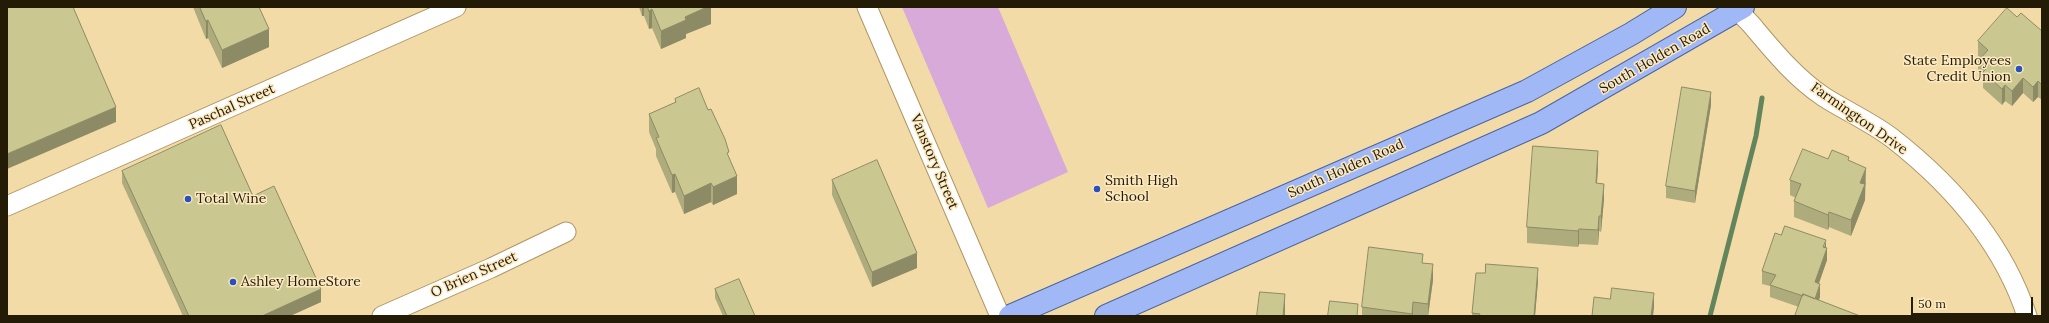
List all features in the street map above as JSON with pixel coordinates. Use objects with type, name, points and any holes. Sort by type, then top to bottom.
[{"type":"main road","name":"South Holden Road","points":[[1010,316],[1527,91],[1631,34],[1675,7]]},
{"type":"main road","name":"South Holden Road","points":[[1106,316],[1541,123],[1738,8]]},
{"type":"street","name":"Paschal Street","points":[[7,206],[456,7]]},
{"type":"street","name":"Vanstory Street","points":[[867,7],[1000,316]]},
{"type":"street","name":"Farmington Drive","points":[[1738,8],[1773,52],[1793,71],[1822,95],[1891,137],[1942,182],[1973,216],[1989,237],[2006,268],[2026,316]]},
{"type":"street","name":"O Brien Street","points":[[382,316],[491,268],[566,232]]},
{"type":"shaded area","points":[[902,7],[998,7],[1068,172],[988,208]]},
{"type":"building","points":[[7,7],[73,7],[116,107],[7,154]]},
{"type":"building","points":[[200,7],[259,7],[269,29],[222,50],[208,20],[206,21]]},
{"type":"building","points":[[648,7],[707,7],[685,17],[686,20],[661,31],[652,9],[649,11]]},
{"type":"building","points":[[2007,8],[2017,17],[2021,13],[2042,31],[2042,85],[2038,81],[2033,87],[2023,78],[2012,91],[2005,85],[2002,89],[1983,72],[1986,69],[1978,61],[1988,50],[1978,41]]},
{"type":"building","points":[[1682,87],[1711,92],[1695,191],[1666,186]]},
{"type":"building","points":[[699,88],[708,110],[711,109],[725,139],[729,152],[727,153],[737,176],[713,187],[711,183],[684,196],[675,174],[672,175],[656,138],[659,137],[649,114],[676,102],[675,99]]},
{"type":"building","points":[[221,125],[253,196],[274,186],[321,289],[262,316],[189,316],[122,171]]},
{"type":"building","points":[[1533,146],[1598,151],[1596,183],[1604,184],[1598,230],[1579,229],[1578,231],[1527,227]]},
{"type":"building","points":[[1803,149],[1828,159],[1832,150],[1849,157],[1848,160],[1866,168],[1860,183],[1865,184],[1851,220],[1829,212],[1828,215],[1794,201],[1801,184],[1790,180]]},
{"type":"building","points":[[877,160],[917,253],[872,272],[832,180]]},
{"type":"building","points":[[1785,226],[1826,240],[1823,247],[1827,248],[1815,282],[1820,284],[1815,299],[1803,294],[1803,296],[1770,285],[1776,275],[1762,271],[1775,233],[1781,235]]},
{"type":"building","points":[[1369,247],[1423,254],[1422,263],[1433,264],[1428,304],[1413,302],[1412,314],[1362,307]]},
{"type":"building","points":[[1486,264],[1538,268],[1534,316],[1479,316],[1480,314],[1472,313],[1476,273],[1485,273]]},
{"type":"building","points":[[739,279],[755,316],[727,316],[715,289]]},
{"type":"building","points":[[1612,288],[1654,293],[1651,316],[1592,316],[1594,297],[1610,299]]},
{"type":"building","points":[[1260,292],[1285,294],[1283,316],[1257,316]]},
{"type":"building","points":[[1803,294],[1860,316],[1795,316]]},
{"type":"building","points":[[1330,301],[1358,304],[1357,316],[1328,316]]},
{"type":"waterway","points":[[1710,316],[1756,136],[1762,98]]},
{"type":"place","name":"State Employees Credit Union","points":[[2019,69]]},
{"type":"place","name":"Smith High School","points":[[1097,189]]},
{"type":"place","name":"Total Wine","points":[[188,199]]},
{"type":"place","name":"Ashley HomeStore","points":[[233,282]]}]
